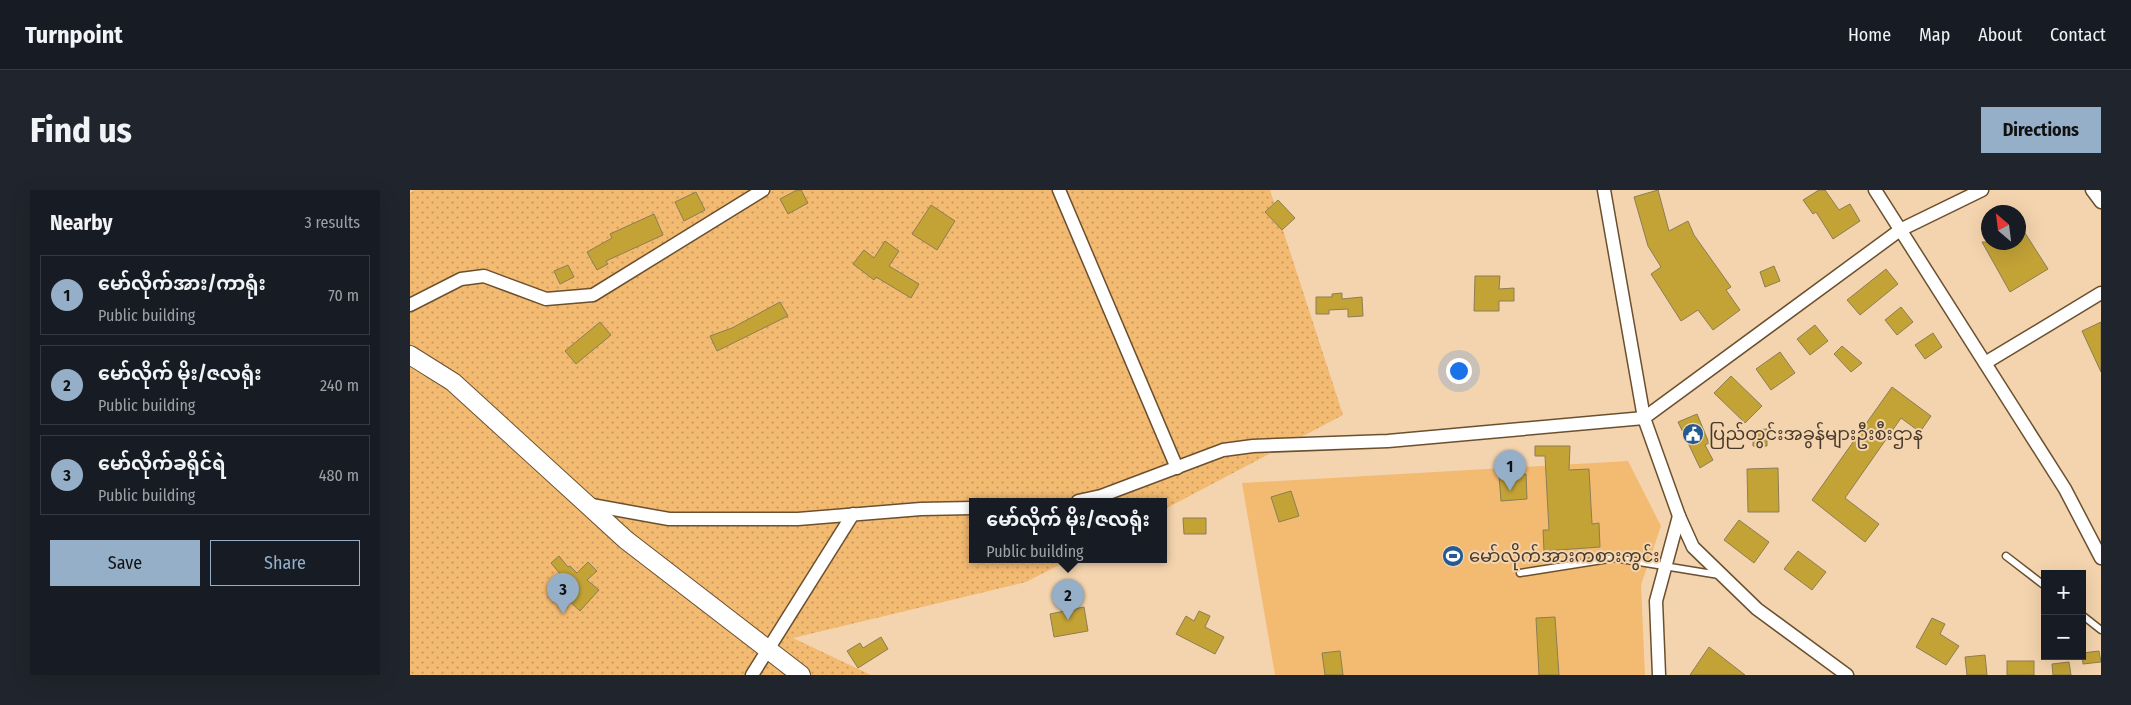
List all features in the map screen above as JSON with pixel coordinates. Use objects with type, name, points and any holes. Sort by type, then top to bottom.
[{"type":"main road","points":[[410,355],[453,382],[626,540],[801,675]]},
{"type":"street","points":[[410,305],[461,279],[484,276],[546,299],[593,295],[763,190]]},
{"type":"street","points":[[1059,190],[1177,468]]},
{"type":"street","points":[[1604,190],[1644,418],[1679,516],[1693,547],[1757,609],[1847,675]]},
{"type":"street","points":[[1875,190],[2065,489],[2101,558]]},
{"type":"street","points":[[1092,498],[1223,450],[1253,446],[1388,441],[1644,418],[1900,230],[1982,190]]},
{"type":"street","points":[[2092,190],[2101,202]]},
{"type":"street","points":[[1985,363],[2101,293]]},
{"type":"street","points":[[586,504],[669,518],[798,519],[969,508]]},
{"type":"street","points":[[752,675],[854,514]]},
{"type":"street","points":[[1659,675],[1656,601],[1679,516]]},
{"type":"lane","points":[[2006,556],[2041,583]]},
{"type":"lane","points":[[1520,573],[1614,558],[1723,576]]},
{"type":"lane","points":[[2086,618],[2101,630]]},
{"type":"shaded area","points":[[414,190],[1270,190],[1343,415],[1167,508],[1167,498],[969,498],[969,563],[1063,563],[1026,582],[793,638],[871,675],[410,675],[410,193]]},
{"type":"shaded area","name":"မော်လိုက်အားကစားကွင်း","points":[[1628,461],[1661,526],[1641,585],[1645,675],[1275,675],[1242,483]]},
{"type":"building","points":[[797,190],[801,190],[808,203],[788,214],[780,199]]},
{"type":"building","points":[[1658,190],[1669,231],[1688,221],[1694,235],[1731,287],[1726,290],[1740,310],[1713,330],[1698,310],[1681,321],[1651,274],[1661,267],[1648,246],[1634,197]]},
{"type":"building","points":[[1819,190],[1825,190],[1839,210],[1850,204],[1860,221],[1833,239],[1816,212],[1813,214],[1803,200]]},
{"type":"building","points":[[696,192],[705,210],[684,221],[675,202]]},
{"type":"building","points":[[1278,200],[1295,218],[1282,230],[1265,212]]},
{"type":"building","points":[[931,205],[955,221],[937,250],[912,234]]},
{"type":"building","points":[[654,214],[663,235],[606,261],[608,264],[597,270],[587,252],[612,238],[610,234]]},
{"type":"building","points":[[2026,235],[2048,269],[2010,292],[1986,250],[2026,250]]},
{"type":"building","points":[[885,241],[899,251],[889,266],[919,284],[911,298],[876,277],[874,280],[853,264],[864,250],[874,258]]},
{"type":"building","points":[[568,265],[574,277],[560,284],[554,271]]},
{"type":"building","points":[[1774,266],[1780,281],[1765,287],[1760,272]]},
{"type":"building","points":[[1886,269],[1898,284],[1860,315],[1847,300]]},
{"type":"building","points":[[1475,276],[1500,276],[1499,289],[1514,288],[1514,301],[1499,301],[1499,311],[1474,311]]},
{"type":"building","points":[[1342,293],[1342,299],[1362,297],[1363,316],[1348,317],[1348,309],[1329,310],[1329,314],[1316,314],[1316,297],[1332,297],[1332,294]]},
{"type":"building","points":[[780,302],[788,316],[717,351],[710,336],[732,328]]},
{"type":"building","points":[[1901,307],[1913,322],[1897,335],[1885,320]]},
{"type":"building","points":[[600,322],[611,335],[576,364],[565,351]]},
{"type":"building","points":[[2101,322],[2101,372],[2082,331]]},
{"type":"building","points":[[1815,325],[1828,341],[1810,355],[1797,339]]},
{"type":"building","points":[[1933,333],[1942,347],[1925,359],[1915,345]]},
{"type":"building","points":[[1842,346],[1862,363],[1851,372],[1834,354]]},
{"type":"building","points":[[1780,352],[1795,373],[1771,390],[1756,369]]},
{"type":"building","points":[[1731,376],[1762,406],[1745,423],[1714,393]]},
{"type":"building","points":[[1892,387],[1931,416],[1920,432],[1901,418],[1845,498],[1879,524],[1865,542],[1812,500]]},
{"type":"building","points":[[1697,414],[1709,443],[1705,445],[1713,460],[1700,468],[1678,422]]},
{"type":"building","points":[[1767,429],[1767,446],[1753,446],[1753,430]]},
{"type":"building","points":[[1535,446],[1570,446],[1569,470],[1589,469],[1592,524],[1599,523],[1600,547],[1544,551],[1543,530],[1549,530],[1545,456],[1535,456]]},
{"type":"building","points":[[1778,468],[1779,512],[1748,512],[1747,469]]},
{"type":"building","points":[[1526,474],[1527,499],[1501,501],[1499,476]]},
{"type":"building","points":[[1291,491],[1299,516],[1279,522],[1271,497]]},
{"type":"building","points":[[1183,518],[1206,518],[1206,534],[1184,534]]},
{"type":"building","points":[[1739,520],[1769,542],[1754,563],[1724,540]]},
{"type":"building","points":[[1798,551],[1826,572],[1812,590],[1784,569]]},
{"type":"building","points":[[559,556],[568,567],[570,566],[577,573],[588,562],[597,571],[587,580],[599,590],[580,611],[552,585],[561,575],[551,563]]},
{"type":"building","points":[[1084,607],[1088,631],[1054,637],[1050,614]]},
{"type":"building","points":[[1199,611],[1210,616],[1205,627],[1224,637],[1215,654],[1176,634],[1186,616],[1194,621]]},
{"type":"building","points":[[1555,617],[1559,675],[1539,675],[1536,618]]},
{"type":"building","points":[[1932,618],[1945,624],[1940,634],[1959,646],[1946,665],[1916,647]]},
{"type":"building","points":[[881,637],[888,649],[858,668],[847,651],[860,643],[863,648]]},
{"type":"building","points":[[1709,647],[1745,675],[1690,675]]},
{"type":"building","points":[[1340,651],[1343,675],[1325,675],[1322,653]]},
{"type":"building","points":[[2099,651],[2101,662],[2083,664],[2083,660],[2086,660],[2086,653]]},
{"type":"building","points":[[1985,655],[1987,675],[1967,675],[1965,657]]},
{"type":"building","points":[[2007,661],[2034,661],[2034,675],[2007,675]]},
{"type":"building","points":[[2069,662],[2071,675],[2053,675],[2052,664]]},
{"type":"place","name":"ပြည်တွင်းအခွန်များဦးစီးဌာန","points":[[1693,434]]},
{"type":"place","name":"မော်လိုက်အား/ကာရုံး","points":[[1510,491]]},
{"type":"place","name":"မော်လိုက်အားကစားကွင်း","points":[[1453,556]]},
{"type":"place","name":"မော်လိုက်ခရိုင်ရဲ","points":[[563,614]]},
{"type":"place","name":"မော်လိုက် မိုး/ဇလရုံး","points":[[1068,620]]}]
